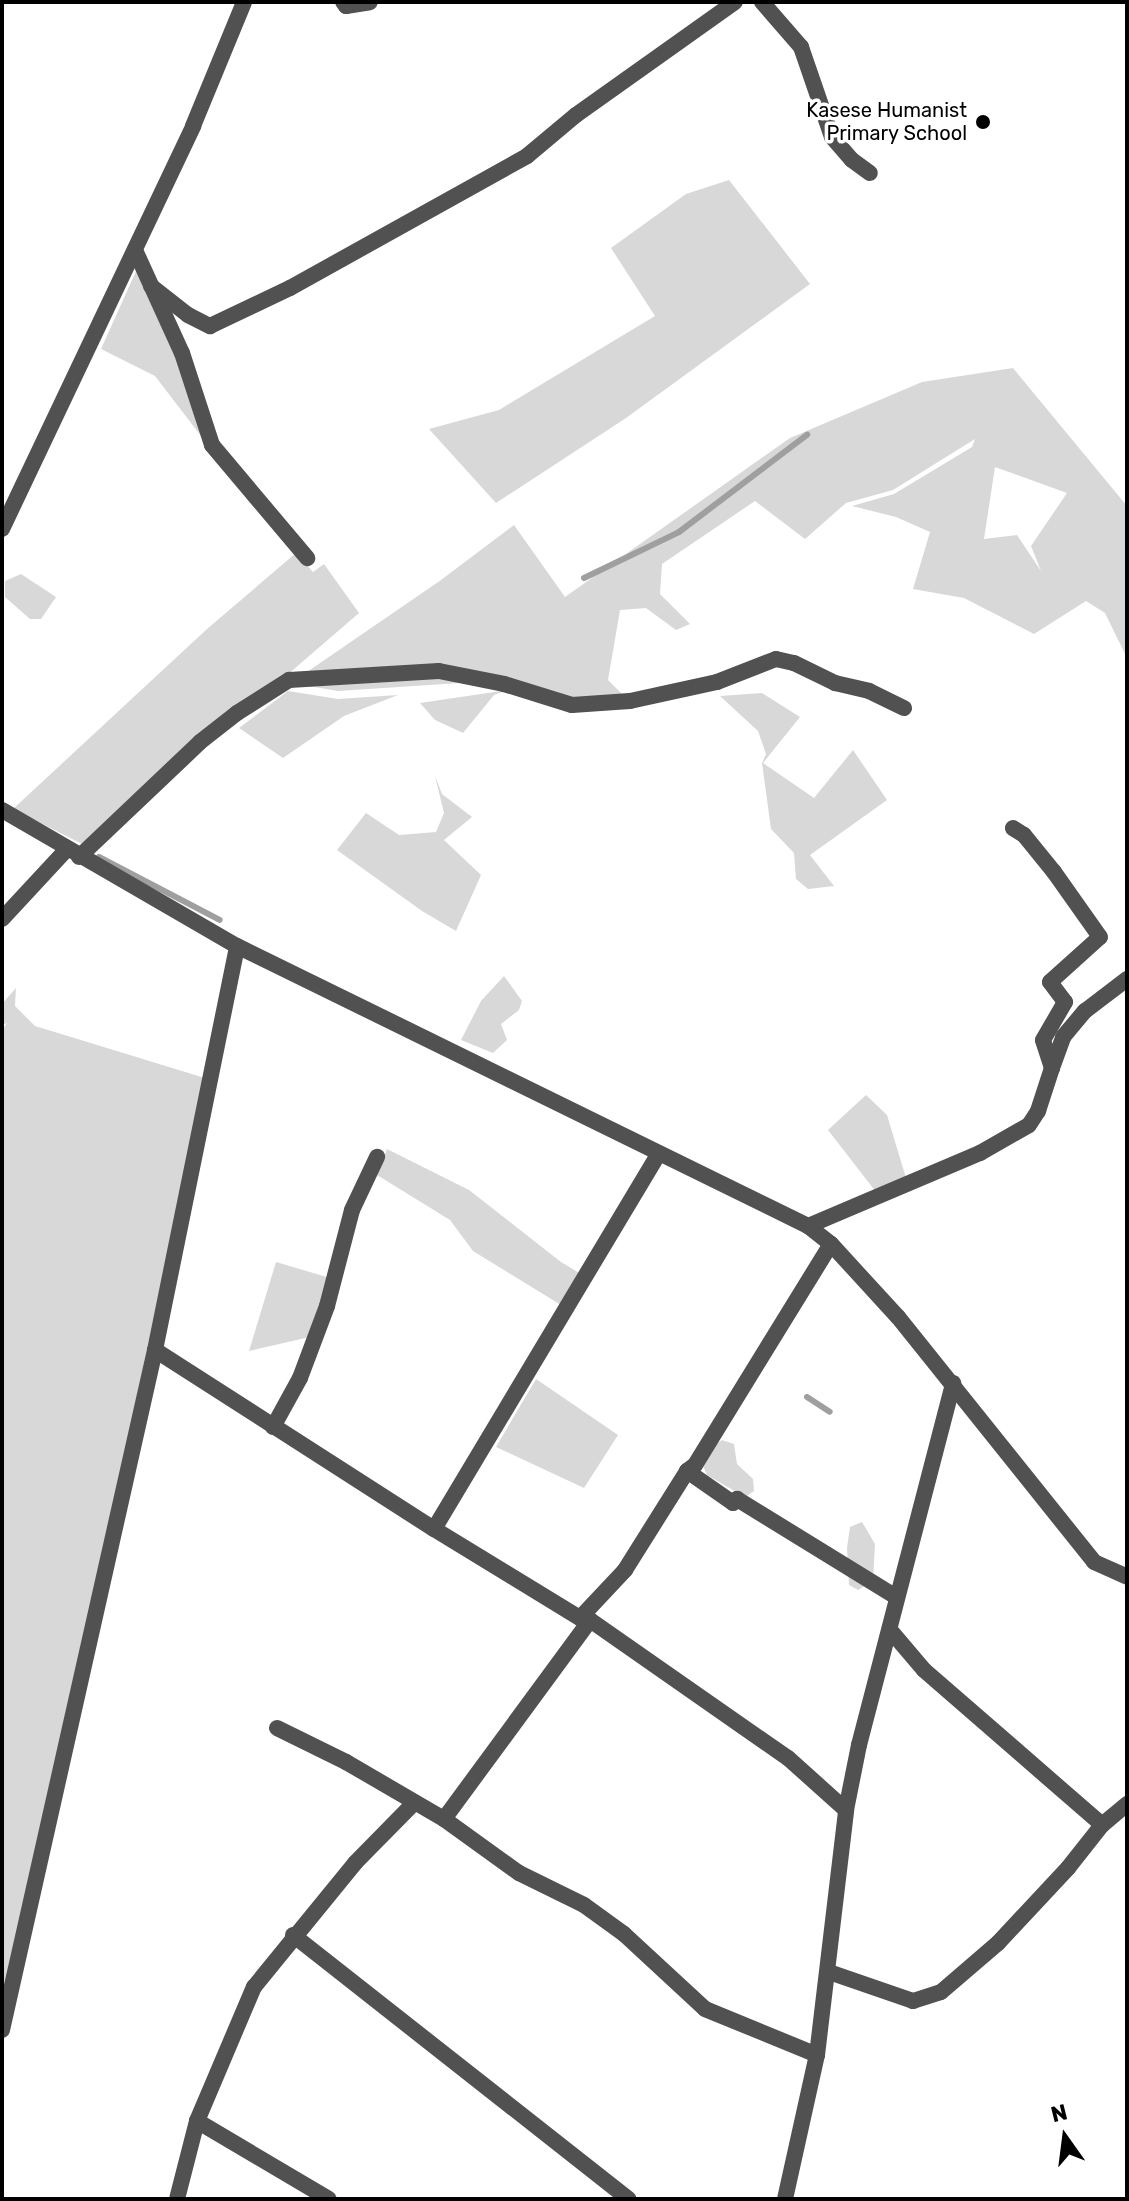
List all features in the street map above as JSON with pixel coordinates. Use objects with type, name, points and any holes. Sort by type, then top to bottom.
[{"type":"street","points":[[2,529],[193,126],[244,2]]},
{"type":"street","points":[[343,2],[346,6],[370,2]]},
{"type":"street","points":[[151,286],[188,315],[210,326],[290,288],[527,156],[576,115],[735,2]]},
{"type":"street","points":[[762,2],[801,47],[832,137],[852,160],[870,173]]},
{"type":"street","points":[[135,250],[182,353],[212,445],[307,558]]},
{"type":"street","points":[[2,919],[200,742],[237,713],[289,680],[439,671],[504,684],[572,705],[630,701],[717,682],[776,659],[794,663],[835,683],[869,691],[904,708]]},
{"type":"street","points":[[2,810],[237,946],[808,1226],[831,1244],[953,1383],[1094,1562],[1127,1577]]},
{"type":"street","points":[[1013,828],[1024,835],[1054,872],[1100,937],[1050,982],[1065,1002],[1043,1040],[1052,1068]]},
{"type":"street","points":[[2,2030],[155,1350],[237,946]]},
{"type":"street","points":[[808,1226],[1013,1136],[1029,1125],[1063,1037],[1085,1011],[1127,979]]},
{"type":"street","points":[[434,1529],[658,1154]]},
{"type":"street","points":[[273,1427],[300,1378],[327,1306],[352,1210],[377,1157]]},
{"type":"street","points":[[444,1819],[585,1619],[625,1570],[687,1471],[695,1465],[831,1244]]},
{"type":"street","points":[[155,1350],[434,1529],[585,1619],[788,1758],[846,1810]]},
{"type":"street","points":[[785,2199],[817,2055],[846,1810],[896,1597],[953,1383]]},
{"type":"street","points":[[687,1471],[733,1503],[737,1499],[896,1597]]},
{"type":"street","points":[[890,1630],[924,1670],[1102,1825]]},
{"type":"street","points":[[277,1728],[346,1762],[444,1819],[519,1873],[584,1905],[624,1934],[705,2009],[817,2055]]},
{"type":"street","points":[[177,2199],[197,2121],[254,1987],[293,1935],[414,1803]]},
{"type":"street","points":[[829,1972],[913,2001],[941,1992],[998,1943],[1068,1868],[1102,1825],[1127,1804]]},
{"type":"street","points":[[293,1935],[629,2199]]},
{"type":"street","points":[[197,2121],[329,2199]]},
{"type":"shaded area","points":[[729,180],[810,284],[626,418],[496,503],[429,429],[499,410],[655,316],[611,248],[686,194]]},
{"type":"shaded area","points":[[137,269],[178,358],[201,436],[155,376],[101,349]]},
{"type":"shaded area","points":[[1013,368],[1127,506],[1127,658],[1105,613],[1086,601],[1034,634],[964,598],[913,589],[930,532],[896,517],[852,506],[894,494],[972,447],[975,439],[893,490],[846,503],[805,539],[755,501],[662,564],[660,594],[690,624],[676,630],[646,608],[620,610],[608,680],[625,697],[570,698],[505,680],[338,691],[291,683],[441,580],[514,525],[565,597],[790,438],[922,382]],"holes":[[[995,467],[1067,493],[1031,546],[1041,571],[1017,535],[984,539]]]},
{"type":"shaded area","points":[[296,553],[313,572],[324,564],[359,613],[122,817],[84,845],[13,809],[207,629]]},
{"type":"shaded area","points":[[21,574],[56,597],[41,619],[30,619],[5,597],[5,581]]},
{"type":"shaded area","points":[[508,690],[494,695],[463,733],[435,720],[420,703]]},
{"type":"shaded area","points":[[288,691],[338,699],[398,695],[344,716],[283,758],[239,728]]},
{"type":"shaded area","points":[[762,693],[800,717],[763,763],[814,798],[853,750],[887,800],[810,855],[834,886],[808,889],[796,879],[794,853],[771,829],[762,763],[766,754],[758,731],[720,696]]},
{"type":"shaded area","points":[[435,776],[442,794],[472,817],[444,840],[481,875],[456,931],[422,911],[337,850],[366,813],[399,835],[436,832],[444,813]]},
{"type":"shaded area","points":[[504,976],[522,1001],[519,1010],[501,1024],[507,1040],[493,1053],[461,1040],[481,1001]]},
{"type":"shaded area","points":[[16,988],[15,1006],[35,1026],[205,1078],[2,2027],[2,1031],[7,1023],[2,1025],[2,1004]]},
{"type":"shaded area","points":[[866,1095],[887,1115],[906,1178],[876,1192],[828,1130]]},
{"type":"shaded area","points":[[387,1149],[469,1190],[581,1274],[561,1305],[473,1251],[450,1220],[377,1175]]},
{"type":"shaded area","points":[[276,1262],[330,1278],[314,1336],[249,1351]]},
{"type":"shaded area","points":[[536,1379],[618,1435],[584,1488],[496,1447]]},
{"type":"shaded area","points":[[722,1440],[734,1444],[737,1464],[753,1479],[754,1491],[745,1497],[707,1475],[703,1466],[712,1447]]},
{"type":"shaded area","points":[[862,1522],[875,1544],[873,1581],[858,1590],[849,1585],[847,1548],[850,1527]]},
{"type":"waterway","points":[[584,578],[679,532],[807,435]]},
{"type":"waterway","points":[[99,857],[220,920]]},
{"type":"waterway","points":[[807,1397],[830,1412]]},
{"type":"place","name":"Kasese Humanist Primary School","points":[[983,122]]}]
